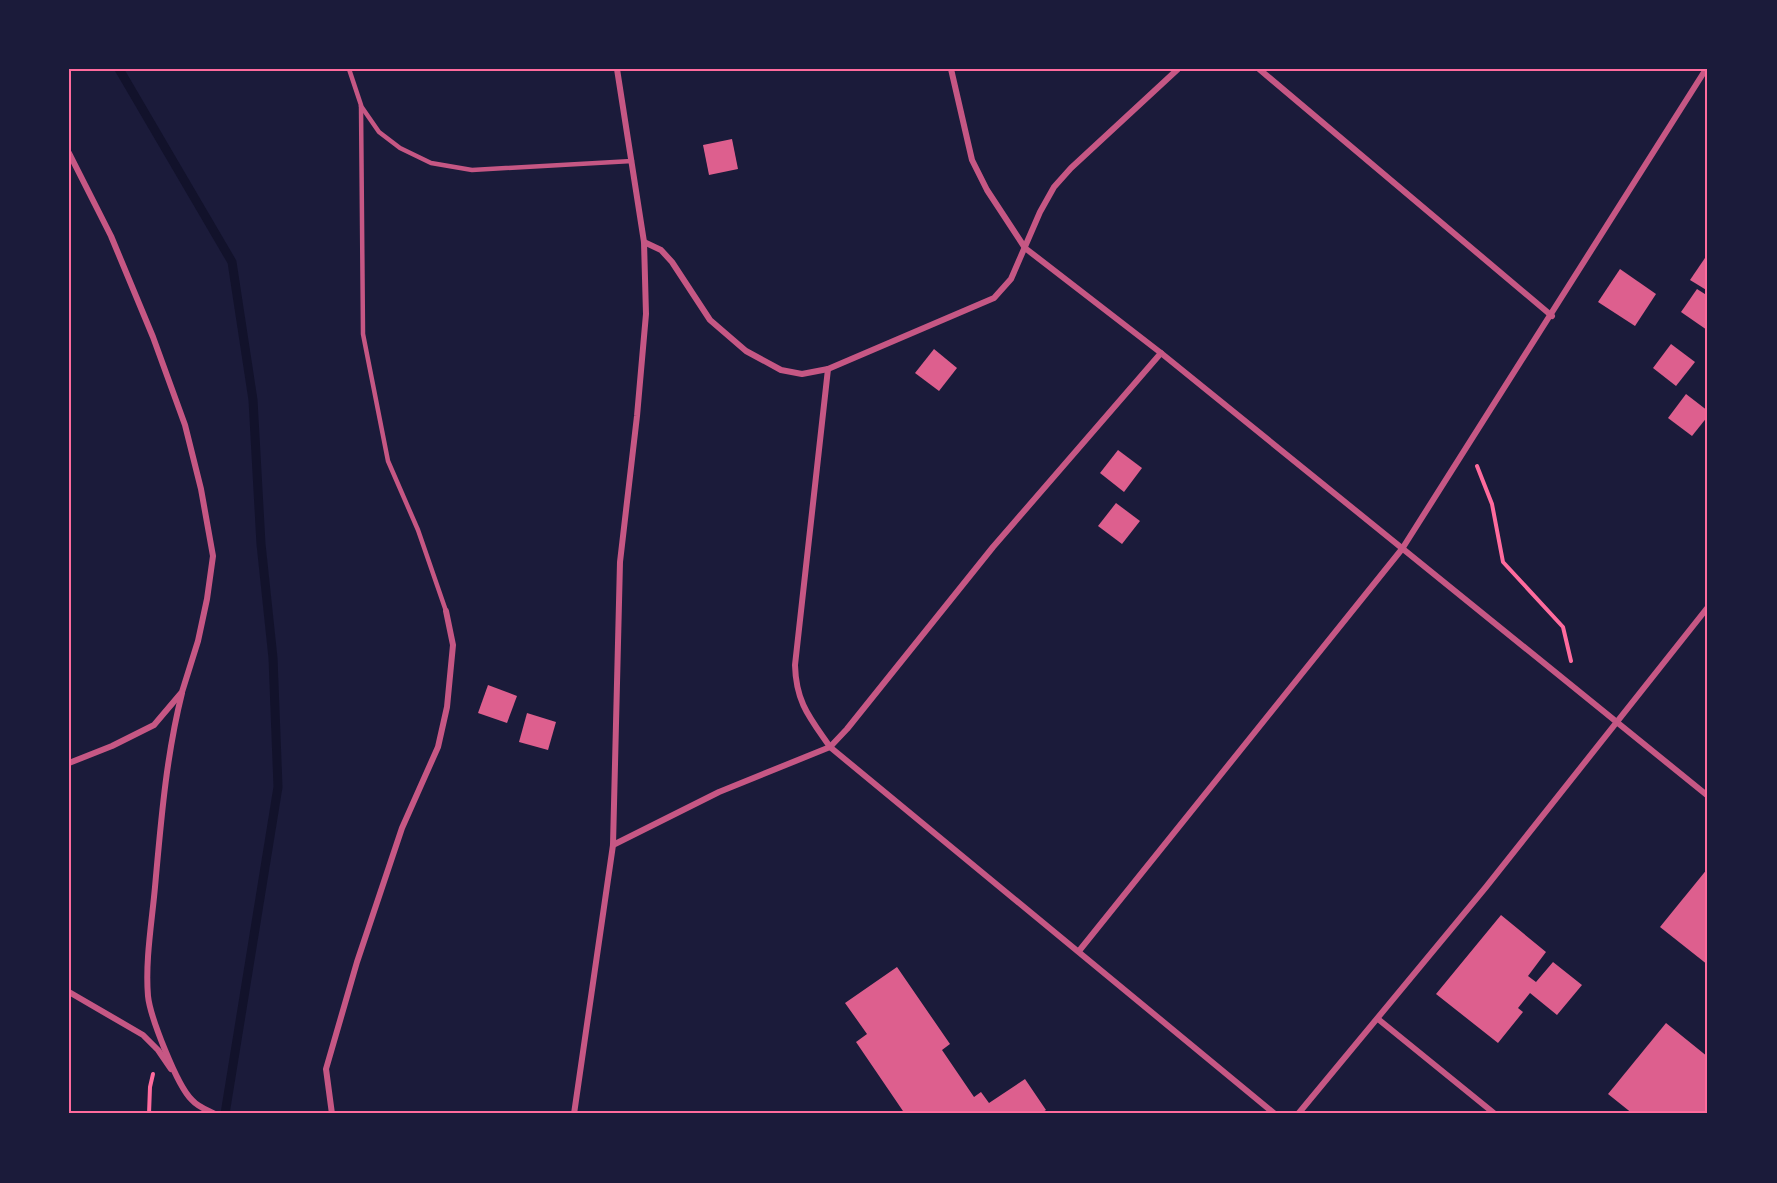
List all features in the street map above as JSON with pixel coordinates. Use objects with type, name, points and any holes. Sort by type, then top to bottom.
[{"type":"street","points":[[574,1114],[613,845],[620,562],[646,314],[644,242],[617,69]]},
{"type":"street","points":[[951,69],[972,159],[987,190],[1025,248],[1161,353],[1708,796]]},
{"type":"street","points":[[644,242],[661,250],[672,262],[710,321],[746,351],[781,370],[802,374],[828,369],[994,298],[1011,279],[1040,212],[1054,187],[1071,168],[1178,69]]},
{"type":"street","points":[[1259,69],[1552,315]]},
{"type":"street","points":[[1079,951],[1402,549],[1706,69]]},
{"type":"street","points":[[69,153],[111,236],[153,337],[185,425],[201,489],[213,556],[198,641],[182,692],[167,761],[152,916],[148,997],[158,1029],[183,1087]]},
{"type":"street","points":[[613,845],[719,792],[830,747],[847,729],[993,547],[1161,353]]},
{"type":"street","points":[[828,369],[795,665],[796,687],[804,709],[830,747],[1275,1114]]},
{"type":"street","points":[[1298,1114],[1486,887],[1708,607]]},
{"type":"street","points":[[332,1114],[326,1069],[357,962],[402,828],[438,747],[447,707],[453,645],[446,611]]},
{"type":"street","points":[[69,763],[112,746],[154,725],[182,692]]},
{"type":"street","points":[[69,992],[143,1035],[158,1050],[191,1099],[203,1109],[215,1114]]},
{"type":"street","points":[[1378,1019],[1495,1114]]},
{"type":"lane","points":[[349,69],[361,105],[379,132],[400,148],[431,163],[472,170],[632,161]]},
{"type":"lane","points":[[361,105],[363,334],[388,461],[418,530],[446,611]]},
{"type":"path","points":[[1468,446],[1492,504],[1503,562],[1563,627],[1578,691]]},
{"type":"path","points":[[149,1114],[150,1088],[158,1050]]},
{"type":"building","points":[[732,139],[738,169],[709,175],[703,145]]},
{"type":"building","points":[[1708,256],[1708,291],[1690,280]]},
{"type":"building","points":[[1620,269],[1656,294],[1635,326],[1598,302]]},
{"type":"building","points":[[1697,289],[1708,296],[1707,330],[1681,312]]},
{"type":"building","points":[[1671,344],[1695,362],[1676,386],[1653,368]]},
{"type":"building","points":[[934,349],[957,368],[939,391],[915,373]]},
{"type":"building","points":[[1686,394],[1708,411],[1708,416],[1692,436],[1668,418]]},
{"type":"building","points":[[1118,450],[1142,468],[1124,492],[1100,473]]},
{"type":"building","points":[[1116,503],[1140,521],[1122,544],[1098,526]]},
{"type":"building","points":[[488,685],[517,696],[507,723],[478,713]]},
{"type":"building","points":[[527,713],[556,722],[548,750],[519,742]]},
{"type":"building","points":[[1708,868],[1708,965],[1660,927]]},
{"type":"building","points":[[1501,915],[1546,952],[1528,976],[1536,982],[1553,962],[1582,985],[1557,1015],[1530,993],[1518,1008],[1523,1012],[1498,1043],[1436,994]]},
{"type":"building","points":[[897,967],[950,1044],[942,1050],[974,1097],[981,1092],[989,1103],[1025,1079],[1046,1110],[1040,1114],[905,1114],[856,1042],[867,1034],[845,1003]]},
{"type":"building","points":[[1666,1023],[1708,1057],[1708,1114],[1633,1114],[1608,1094]]},
{"type":"waterway","points":[[119,69],[232,262],[253,400],[261,544],[273,658],[278,787],[225,1114]]}]
